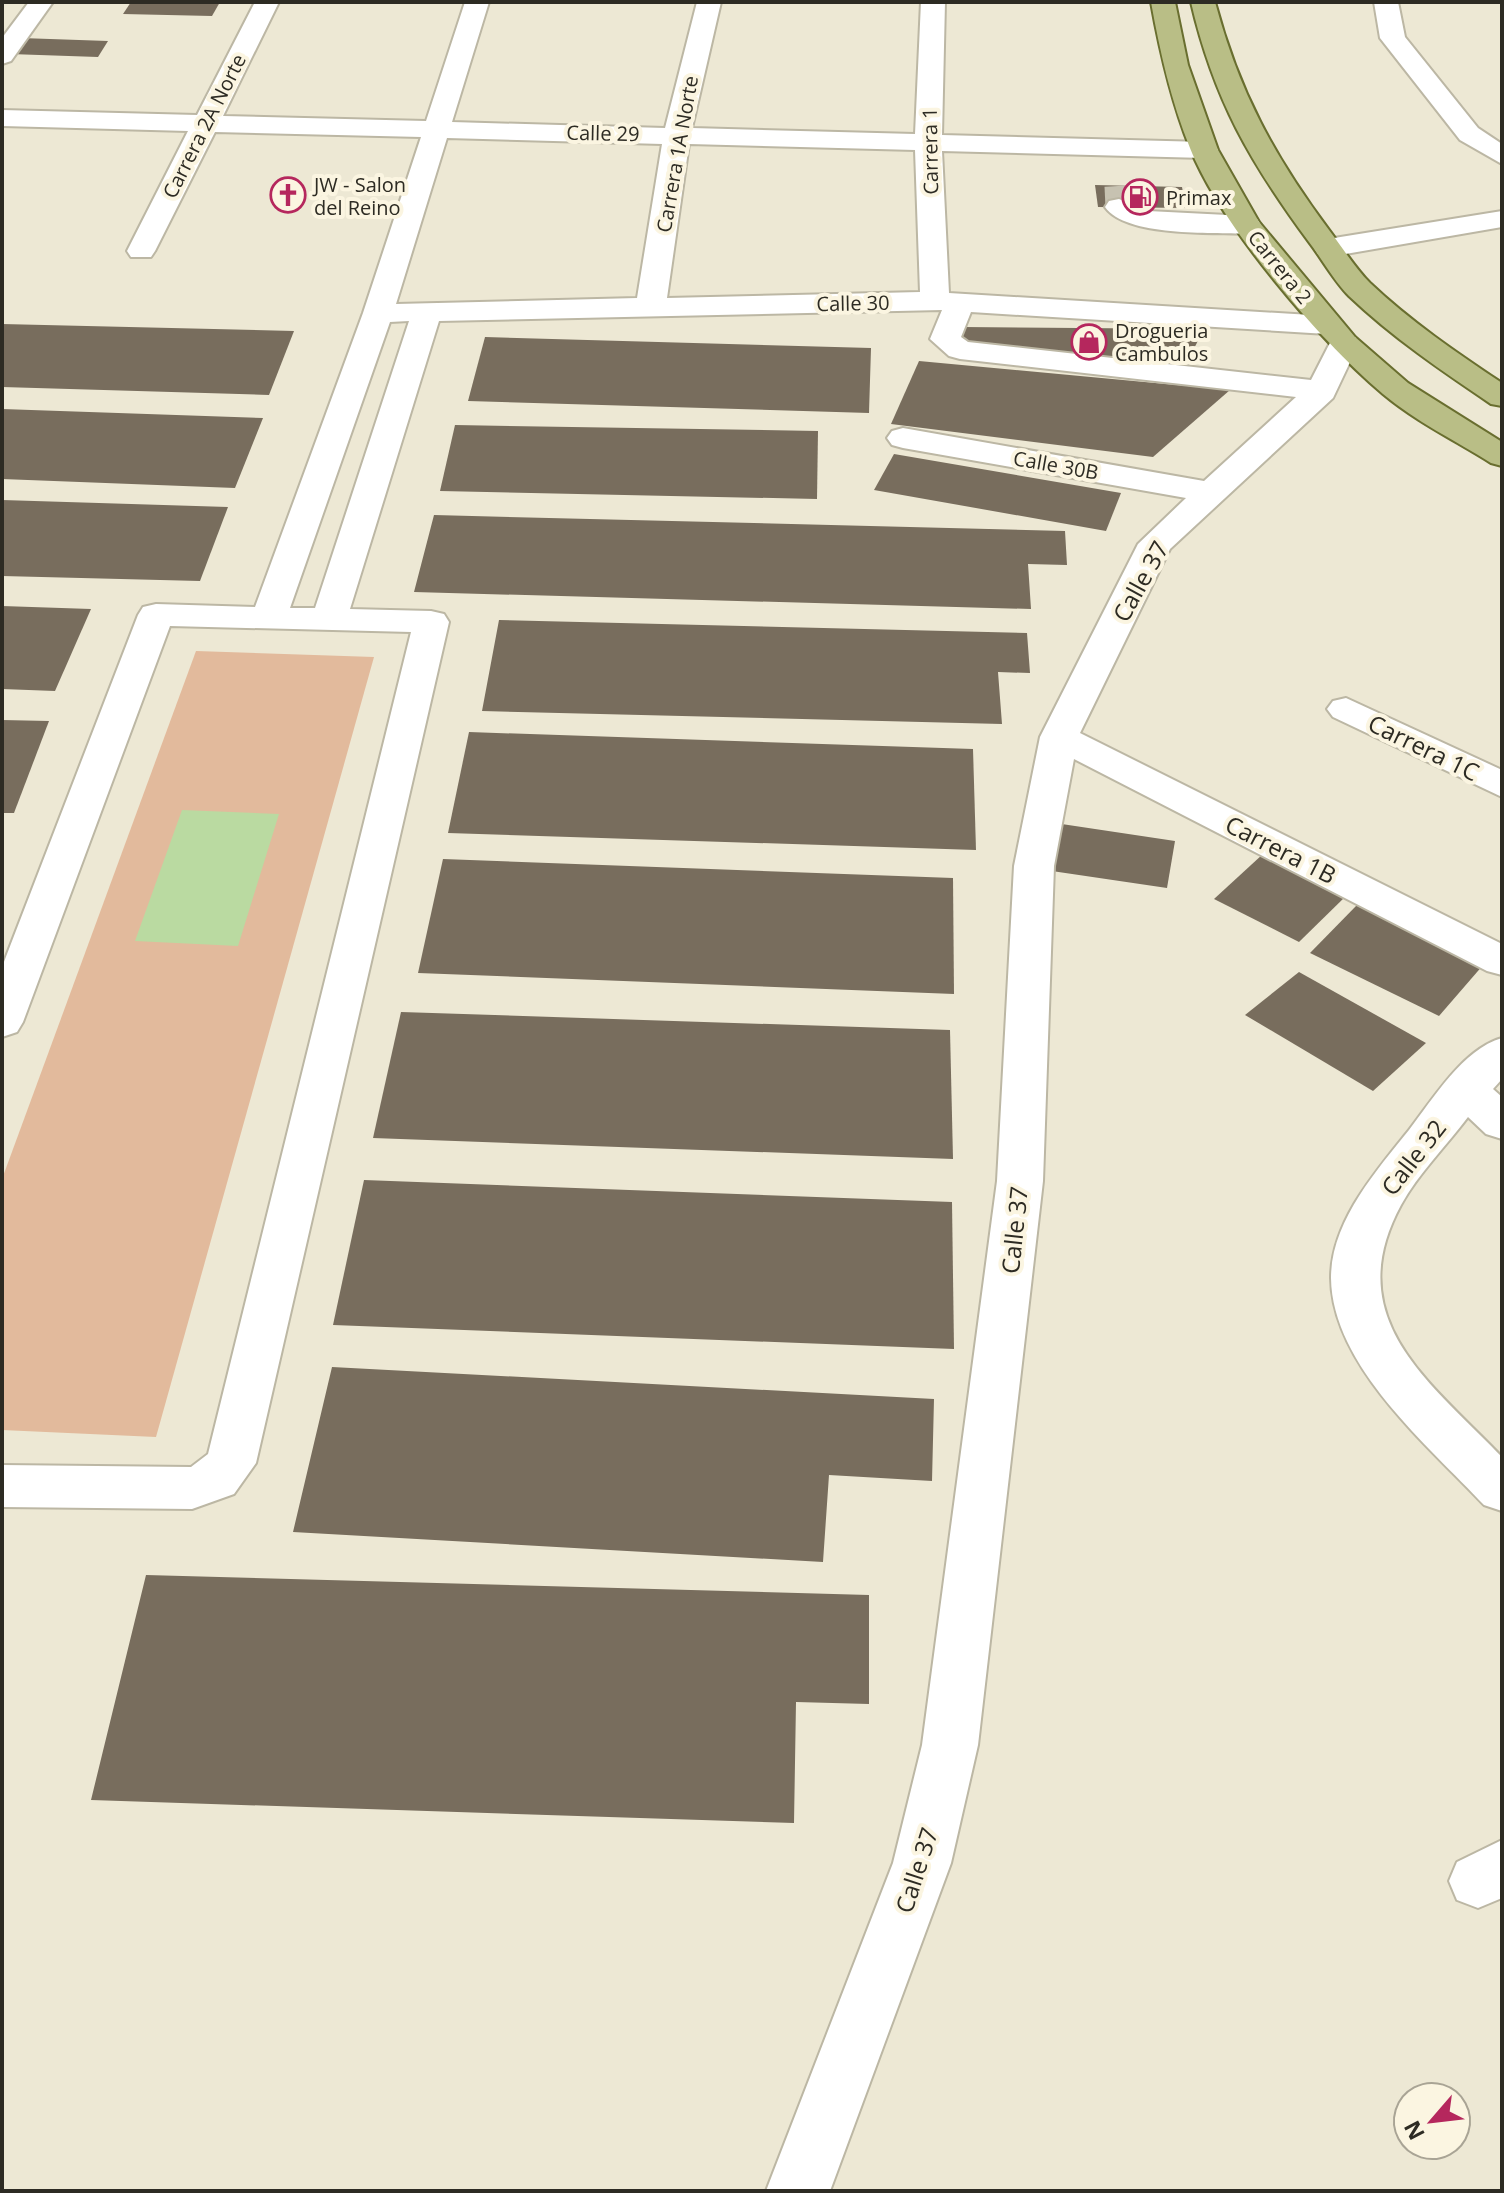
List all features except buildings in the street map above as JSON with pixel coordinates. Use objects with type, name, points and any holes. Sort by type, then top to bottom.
[{"type":"main road","name":"Carrera 2","points":[[1163,2],[1175,65],[1207,158],[1247,225],[1335,334],[1397,390],[1502,456]]},
{"type":"main road","name":"Carrera 2","points":[[1203,2],[1212,38],[1248,131],[1358,288],[1441,356],[1502,397]]},
{"type":"street","points":[[2,56],[41,2]]},
{"type":"street","name":"Carrera 2A Norte","points":[[141,251],[267,2]]},
{"type":"street","points":[[269,618],[378,313],[477,2]]},
{"type":"street","name":"Carrera 1A Norte","points":[[651,307],[677,135],[709,2]]},
{"type":"street","name":"Carrera 1","points":[[933,2],[928,141],[948,302],[945,339],[960,350],[1322,391]]},
{"type":"street","points":[[1386,2],[1393,38],[1469,134],[1502,156]]},
{"type":"street","name":"Calle 29","points":[[2,118],[928,141],[1128,148],[1207,158]]},
{"type":"street","points":[[1128,148],[1129,186],[1142,219],[1247,225]]},
{"type":"street","points":[[1129,186],[1207,158]]},
{"type":"street","points":[[1328,248],[1502,219]]},
{"type":"street","name":"Calle 30","points":[[378,313],[948,302],[1335,334]]},
{"type":"street","points":[[329,620],[426,314]]},
{"type":"street","name":"Calle 37","points":[[798,2191],[922,1863],[950,1745],[1020,1181],[1034,866],[1059,737],[1155,544],[1322,391],[1335,334]]},
{"type":"street","name":"Calle 30B","points":[[903,438],[1210,492]]},
{"type":"street","points":[[2,1022],[156,615],[431,622],[231,1463],[216,1479],[192,1488],[2,1486]]},
{"type":"street","name":"Carrera 1C","points":[[1346,709],[1502,785]]},
{"type":"street","name":"Carrera 1B","points":[[1059,737],[1502,961]]},
{"type":"street","name":"Calle 32","points":[[1502,1053],[1466,1089],[1382,1196],[1362,1242],[1355,1278],[1363,1320],[1390,1373],[1502,1490]]},
{"type":"street","points":[[1466,1089],[1502,1123]]},
{"type":"shaded area","points":[[196,651],[374,657],[156,1437],[2,1430],[2,1179]]},
{"type":"shaded area","points":[[182,810],[279,814],[238,946],[135,941]]},
{"type":"tunnel","points":[[1118,186],[1119,207]]},
{"type":"place","name":"JW - Salon del Reino","points":[[288,195]]},
{"type":"place","name":"Primax","points":[[1140,197]]},
{"type":"place","name":"Drogueria Cambulos","points":[[1089,342]]}]
